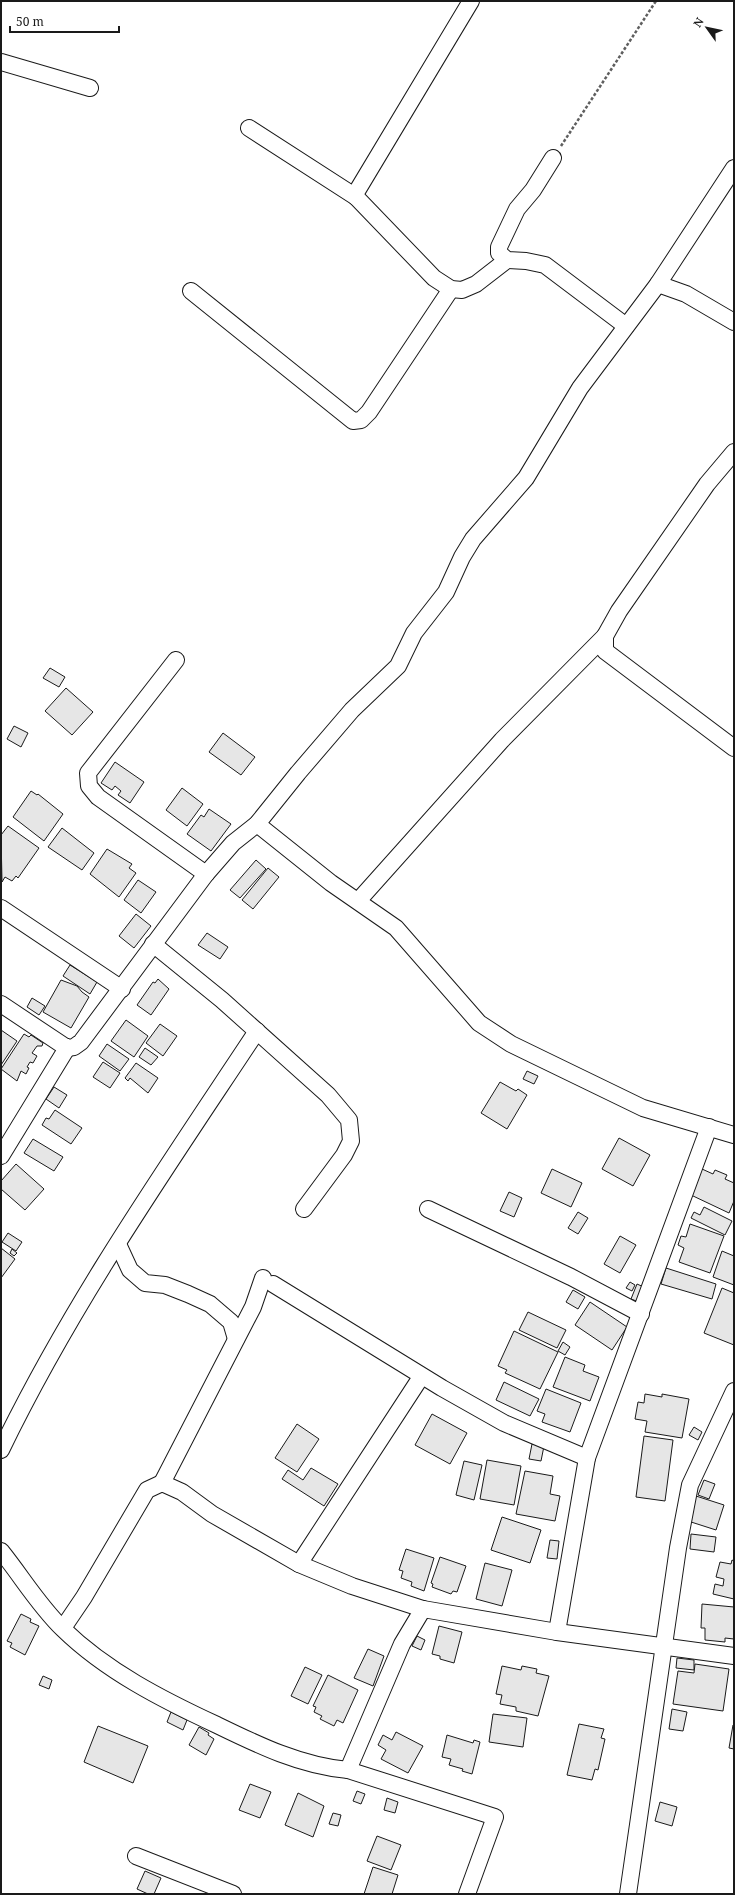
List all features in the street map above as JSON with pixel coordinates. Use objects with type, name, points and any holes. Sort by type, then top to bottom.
[{"type":"street","points":[[356,197],[356,191],[470,1]]},
{"type":"street","points":[[1,62],[90,88]]},
{"type":"street","points":[[249,128],[356,197],[434,278],[451,289],[462,290],[476,284],[507,260]]},
{"type":"street","points":[[553,158],[534,190],[517,209],[498,247],[499,253],[507,260],[526,261],[545,265],[626,326]]},
{"type":"street","points":[[1,1004],[67,1048],[74,1047],[81,1042],[122,989],[153,944],[206,874],[233,843],[258,824],[298,773],[352,710],[398,666],[414,633],[446,592],[473,539],[523,483],[580,388],[658,284],[734,168]]},
{"type":"street","points":[[658,284],[686,294],[734,322]]},
{"type":"street","points":[[191,291],[353,421],[361,420],[369,412],[451,289]]},
{"type":"street","points":[[358,901],[502,740],[605,636],[624,605],[707,484],[734,452]]},
{"type":"street","points":[[605,636],[605,651],[734,748]]},
{"type":"street","points":[[176,660],[88,773],[88,786],[98,796],[206,874]]},
{"type":"street","points":[[258,824],[331,883],[396,928],[479,1023],[494,1033],[511,1044],[643,1108],[734,1135]]},
{"type":"street","points":[[1,908],[122,989]]},
{"type":"street","points":[[153,944],[257,1030],[328,1095],[349,1120],[351,1141],[344,1155],[304,1209]]},
{"type":"street","points":[[1,1450],[69,1323],[118,1244],[257,1030]]},
{"type":"street","points":[[1,1156],[67,1048]]},
{"type":"street","points":[[557,1632],[587,1458],[709,1128]]},
{"type":"street","points":[[428,1209],[572,1277],[641,1314]]},
{"type":"street","points":[[118,1244],[130,1270],[145,1283],[165,1285],[210,1304],[231,1322],[236,1339]]},
{"type":"street","points":[[62,1628],[84,1597],[147,1490],[162,1482],[236,1339],[268,1281],[421,1376],[504,1423],[587,1458]]},
{"type":"street","points":[[299,1564],[421,1376]]},
{"type":"street","points":[[628,1894],[678,1548],[690,1485],[734,1391]]},
{"type":"street","points":[[162,1482],[182,1492],[212,1514],[299,1564],[352,1586],[423,1609],[557,1632],[734,1656]]},
{"type":"street","points":[[1,1551],[26,1587],[62,1628],[84,1648],[167,1702],[252,1742],[306,1763],[348,1770],[495,1817],[467,1894]]},
{"type":"street","points":[[348,1770],[402,1644],[423,1609]]},
{"type":"street","points":[[136,1856],[233,1894]]},
{"type":"path","points":[[553,158],[656,1]]},
{"type":"building","points":[[50,668],[65,677],[59,687],[43,678]]},
{"type":"building","points":[[66,688],[93,712],[72,735],[45,711]]},
{"type":"building","points":[[14,726],[28,733],[21,747],[7,739]]},
{"type":"building","points":[[223,733],[255,757],[241,775],[209,752]]},
{"type":"building","points":[[115,762],[144,782],[130,803],[118,795],[121,791],[115,786],[112,790],[101,783]]},
{"type":"building","points":[[182,788],[203,804],[187,826],[166,810]]},
{"type":"building","points":[[31,791],[37,795],[38,794],[63,814],[44,841],[13,817]]},
{"type":"building","points":[[209,809],[231,824],[211,851],[187,834],[201,815],[204,817]]},
{"type":"building","points":[[8,826],[39,848],[18,878],[16,876],[12,881],[5,877],[2,882],[1,835]]},
{"type":"building","points":[[62,828],[94,853],[82,870],[48,847]]},
{"type":"building","points":[[107,849],[132,864],[129,868],[136,873],[119,897],[90,874]]},
{"type":"building","points":[[256,860],[266,869],[240,898],[230,890]]},
{"type":"building","points":[[268,868],[279,877],[253,909],[242,900]]},
{"type":"building","points":[[138,880],[156,892],[141,913],[124,900]]},
{"type":"building","points":[[136,914],[151,926],[134,948],[119,936]]},
{"type":"building","points":[[207,933],[228,947],[220,959],[198,945]]},
{"type":"building","points":[[70,965],[97,982],[90,994],[63,976]]},
{"type":"building","points":[[158,979],[169,989],[151,1015],[137,1005],[153,982],[155,983]]},
{"type":"building","points":[[61,980],[77,986],[89,997],[71,1028],[43,1012]]},
{"type":"building","points":[[32,998],[45,1006],[39,1015],[27,1007]]},
{"type":"building","points":[[126,1020],[148,1036],[134,1057],[111,1041]]},
{"type":"building","points":[[160,1024],[177,1036],[163,1056],[146,1043]]},
{"type":"building","points":[[1,1030],[17,1041],[1,1065]]},
{"type":"building","points":[[24,1034],[29,1037],[31,1035],[43,1043],[42,1046],[37,1046],[32,1053],[37,1056],[33,1063],[30,1062],[27,1067],[29,1068],[26,1074],[21,1071],[17,1081],[1,1069]]},
{"type":"building","points":[[107,1044],[129,1059],[120,1071],[99,1056]]},
{"type":"building","points":[[145,1048],[158,1057],[151,1065],[139,1057]]},
{"type":"building","points":[[103,1062],[120,1073],[110,1088],[93,1077]]},
{"type":"building","points":[[136,1063],[158,1078],[148,1093],[130,1078],[128,1081],[125,1078]]},
{"type":"building","points":[[527,1071],[538,1076],[534,1084],[523,1079]]},
{"type":"building","points":[[500,1082],[516,1091],[518,1089],[527,1095],[507,1129],[481,1113]]},
{"type":"building","points":[[54,1087],[67,1095],[59,1108],[46,1099]]},
{"type":"building","points":[[55,1110],[82,1128],[71,1144],[42,1125],[46,1118],[49,1119]]},
{"type":"building","points":[[619,1138],[650,1155],[633,1186],[602,1169]]},
{"type":"building","points":[[33,1139],[63,1157],[54,1171],[24,1153]]},
{"type":"building","points":[[16,1164],[44,1189],[25,1210],[1,1189],[1,1181]]},
{"type":"building","points":[[552,1169],[582,1183],[571,1207],[541,1193]]},
{"type":"building","points":[[702,1169],[713,1174],[715,1170],[727,1175],[725,1179],[734,1183],[734,1201],[729,1213],[691,1195]]},
{"type":"building","points":[[509,1192],[522,1198],[514,1217],[500,1211]]},
{"type":"building","points":[[704,1207],[732,1221],[725,1235],[691,1218],[694,1212],[700,1215]]},
{"type":"building","points":[[578,1212],[588,1218],[578,1234],[568,1228]]},
{"type":"building","points":[[690,1224],[724,1236],[710,1273],[679,1262],[684,1248],[678,1245],[681,1236],[686,1237]]},
{"type":"building","points":[[8,1233],[22,1242],[16,1251],[2,1242]]},
{"type":"building","points":[[620,1236],[636,1245],[620,1273],[604,1264]]},
{"type":"building","points":[[1,1248],[15,1259],[1,1278]]},
{"type":"building","points":[[12,1249],[17,1253],[14,1256],[10,1253]]},
{"type":"building","points":[[722,1251],[734,1256],[734,1285],[713,1277]]},
{"type":"building","points":[[666,1268],[716,1284],[712,1299],[661,1284]]},
{"type":"building","points":[[630,1282],[635,1285],[632,1291],[626,1288]]},
{"type":"building","points":[[637,1284],[646,1288],[639,1302],[631,1299]]},
{"type":"building","points":[[722,1288],[734,1293],[734,1345],[704,1333]]},
{"type":"building","points":[[573,1290],[585,1297],[578,1309],[566,1302]]},
{"type":"building","points":[[590,1302],[627,1327],[612,1350],[575,1325]]},
{"type":"building","points":[[528,1312],[566,1330],[557,1348],[519,1330]]},
{"type":"building","points":[[514,1331],[558,1352],[540,1389],[505,1373],[507,1370],[498,1366]]},
{"type":"building","points":[[563,1342],[570,1347],[565,1355],[558,1351]]},
{"type":"building","points":[[565,1357],[585,1365],[583,1371],[599,1377],[590,1401],[553,1387]]},
{"type":"building","points":[[504,1382],[539,1399],[530,1416],[496,1400]]},
{"type":"building","points":[[546,1389],[581,1403],[570,1432],[542,1422],[545,1414],[537,1411]]},
{"type":"building","points":[[645,1394],[662,1397],[662,1394],[689,1399],[682,1438],[645,1432],[647,1421],[635,1419],[638,1402],[644,1403]]},
{"type":"building","points":[[432,1414],[467,1433],[450,1464],[415,1445]]},
{"type":"building","points":[[297,1424],[319,1439],[297,1472],[275,1458]]},
{"type":"building","points":[[694,1427],[702,1432],[698,1440],[689,1435]]},
{"type":"building","points":[[644,1436],[673,1440],[665,1501],[636,1497]]},
{"type":"building","points":[[532,1444],[544,1446],[541,1461],[529,1459]]},
{"type":"building","points":[[487,1460],[521,1466],[514,1505],[480,1499]]},
{"type":"building","points":[[464,1461],[482,1465],[474,1500],[456,1495]]},
{"type":"building","points":[[311,1468],[338,1484],[324,1506],[282,1479],[288,1470],[303,1480]]},
{"type":"building","points":[[525,1471],[553,1476],[550,1494],[560,1496],[555,1521],[516,1514]]},
{"type":"building","points":[[704,1480],[715,1484],[709,1499],[698,1495]]},
{"type":"building","points":[[696,1496],[724,1505],[716,1530],[688,1521]]},
{"type":"building","points":[[502,1517],[541,1530],[530,1563],[491,1550]]},
{"type":"building","points":[[691,1534],[716,1537],[714,1552],[690,1549]]},
{"type":"building","points":[[550,1540],[559,1541],[557,1559],[547,1558]]},
{"type":"building","points":[[406,1549],[434,1558],[424,1591],[411,1586],[412,1582],[401,1578],[403,1571],[399,1570]]},
{"type":"building","points":[[440,1557],[466,1566],[457,1592],[453,1591],[451,1594],[432,1587],[433,1584],[431,1583]]},
{"type":"building","points":[[732,1560],[734,1561],[734,1599],[713,1594],[715,1584],[723,1586],[724,1579],[716,1577],[720,1562],[731,1564]]},
{"type":"building","points":[[485,1563],[512,1570],[502,1606],[476,1599]]},
{"type":"building","points":[[702,1604],[734,1607],[734,1639],[725,1638],[725,1642],[705,1640],[705,1628],[701,1628]]},
{"type":"building","points":[[21,1614],[31,1619],[30,1622],[39,1626],[25,1655],[10,1647],[12,1643],[7,1641]]},
{"type":"building","points":[[439,1626],[462,1632],[454,1663],[440,1659],[440,1656],[432,1654]]},
{"type":"building","points":[[417,1636],[425,1640],[421,1650],[412,1646]]},
{"type":"building","points":[[368,1649],[384,1656],[373,1686],[354,1678]]},
{"type":"building","points":[[677,1658],[694,1660],[694,1670],[676,1668]]},
{"type":"building","points":[[695,1664],[729,1669],[723,1711],[673,1704],[678,1671],[694,1673]]},
{"type":"building","points":[[502,1666],[521,1670],[522,1666],[537,1669],[536,1673],[549,1676],[538,1716],[516,1711],[516,1707],[500,1704],[502,1695],[496,1694]]},
{"type":"building","points":[[305,1667],[322,1675],[308,1704],[291,1696]]},
{"type":"building","points":[[328,1675],[358,1690],[343,1723],[337,1720],[334,1726],[320,1719],[322,1716],[314,1712],[316,1707],[313,1706]]},
{"type":"building","points":[[43,1676],[52,1680],[49,1689],[39,1685]]},
{"type":"building","points":[[672,1709],[687,1712],[683,1731],[669,1729]]},
{"type":"building","points":[[171,1712],[187,1720],[183,1730],[167,1722]]},
{"type":"building","points":[[493,1714],[527,1718],[523,1747],[489,1742]]},
{"type":"building","points":[[579,1724],[604,1729],[601,1738],[605,1739],[598,1770],[595,1769],[592,1780],[567,1775]]},
{"type":"building","points":[[734,1725],[734,1749],[729,1748]]},
{"type":"building","points":[[98,1726],[148,1746],[133,1783],[84,1762]]},
{"type":"building","points":[[199,1727],[209,1733],[208,1735],[214,1739],[206,1755],[189,1745]]},
{"type":"building","points":[[396,1732],[423,1746],[408,1773],[381,1759],[386,1750],[378,1745],[383,1735],[392,1740]]},
{"type":"building","points":[[447,1735],[473,1743],[474,1740],[480,1742],[472,1774],[462,1771],[463,1769],[449,1765],[451,1759],[442,1757]]},
{"type":"building","points":[[250,1784],[271,1792],[260,1818],[239,1810]]},
{"type":"building","points":[[357,1791],[365,1794],[361,1804],[353,1801]]},
{"type":"building","points":[[298,1793],[324,1806],[313,1837],[285,1825]]},
{"type":"building","points":[[387,1798],[398,1802],[395,1813],[384,1810]]},
{"type":"building","points":[[660,1802],[677,1807],[672,1826],[655,1821]]},
{"type":"building","points":[[333,1813],[341,1815],[338,1826],[329,1824]]},
{"type":"building","points":[[377,1836],[401,1845],[391,1870],[367,1861]]},
{"type":"building","points":[[373,1867],[398,1875],[392,1894],[364,1894]]},
{"type":"building","points":[[145,1871],[161,1878],[154,1894],[148,1894],[137,1889]]}]
